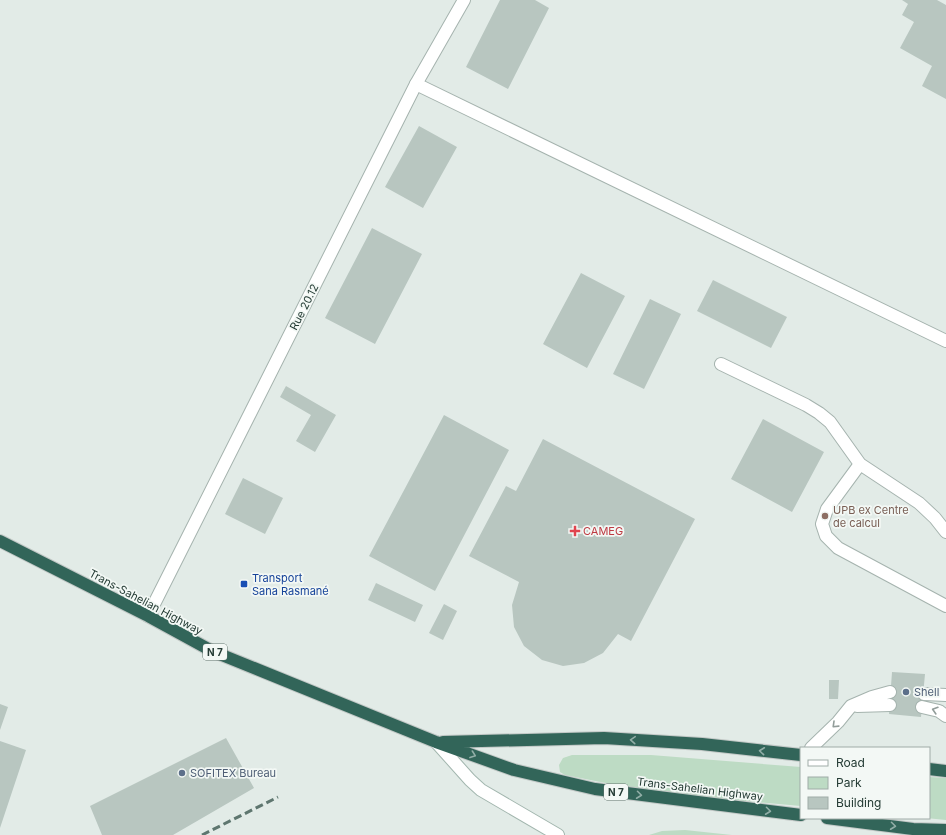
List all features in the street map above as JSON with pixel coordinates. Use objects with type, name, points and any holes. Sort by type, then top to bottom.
[{"type":"highway","name":"Trans-Sahelian Highway","points":[[1,543],[148,616],[212,650],[436,742],[514,770],[594,789],[800,815]]},
{"type":"highway","name":"Trans-Sahelian Highway","points":[[436,742],[604,738],[702,744],[800,755]]},
{"type":"highway","points":[[930,769],[946,771]]},
{"type":"highway","points":[[835,819],[913,829],[946,830]]},
{"type":"street","name":"Rue 20.12","points":[[148,616],[416,84],[464,0]]},
{"type":"street","points":[[416,84],[946,341]]},
{"type":"street","points":[[721,364],[806,405],[819,413],[830,422],[860,464],[919,503],[935,518],[946,532]]},
{"type":"street","points":[[860,464],[827,509],[822,524],[826,536],[838,548],[946,606]]},
{"type":"street","points":[[812,747],[838,722],[851,706],[872,697],[890,692]]},
{"type":"street","points":[[924,694],[946,696]]},
{"type":"street","points":[[851,706],[890,706]]},
{"type":"street","points":[[922,707],[939,711],[946,716]]},
{"type":"street","points":[[436,742],[481,790],[558,835]]},
{"type":"green space","points":[[572,755],[651,755],[800,767],[800,806],[732,800],[631,788],[565,775],[560,772],[559,765],[563,758]]},
{"type":"green space","points":[[930,777],[946,778],[946,820],[930,818]]},
{"type":"green space","points":[[685,830],[732,835],[649,835],[662,831]]},
{"type":"building","points":[[500,0],[535,0],[549,8],[508,89],[466,67]]},
{"type":"building","points":[[902,0],[937,0],[946,5],[946,99],[922,86],[932,66],[900,48],[914,22],[902,15],[908,4]]},
{"type":"building","points":[[419,126],[457,147],[423,208],[385,187]]},
{"type":"building","points":[[372,228],[422,254],[375,344],[325,318]]},
{"type":"building","points":[[581,273],[625,296],[587,368],[543,344]]},
{"type":"building","points":[[713,280],[787,317],[771,348],[697,311]]},
{"type":"building","points":[[650,299],[681,314],[644,389],[613,374]]},
{"type":"building","points":[[286,386],[336,415],[315,452],[296,441],[311,415],[280,397]]},
{"type":"building","points":[[444,415],[509,450],[435,591],[369,556]]},
{"type":"building","points":[[763,419],[824,452],[792,512],[731,479]]},
{"type":"building","points":[[543,439],[695,519],[631,641],[618,634],[603,653],[584,663],[563,666],[542,660],[524,646],[514,627],[512,605],[519,582],[469,556],[506,486],[516,491]]},
{"type":"building","points":[[243,478],[283,498],[265,534],[225,514]]},
{"type":"building","points":[[376,583],[423,605],[415,622],[368,600]]},
{"type":"building","points":[[444,604],[457,611],[443,640],[429,633]]},
{"type":"building","points":[[892,672],[925,674],[921,717],[889,714]]},
{"type":"building","points":[[829,680],[839,680],[838,699],[829,699]]},
{"type":"building","points":[[0,704],[8,707],[0,730]]},
{"type":"building","points":[[226,738],[254,788],[173,835],[102,835],[90,806]]},
{"type":"building","points":[[0,741],[26,750],[0,828]]},
{"type":"railway","points":[[202,835],[278,797]]},
{"type":"place","name":"UPB ex Centre de calcul","points":[[825,516]]},
{"type":"place","name":"CAMEG","points":[[575,531]]},
{"type":"place","name":"Transport Sana Rasmané","points":[[244,584]]},
{"type":"place","name":"Shell","points":[[906,692]]},
{"type":"place","name":"SOFITEX Bureau","points":[[182,773]]}]
